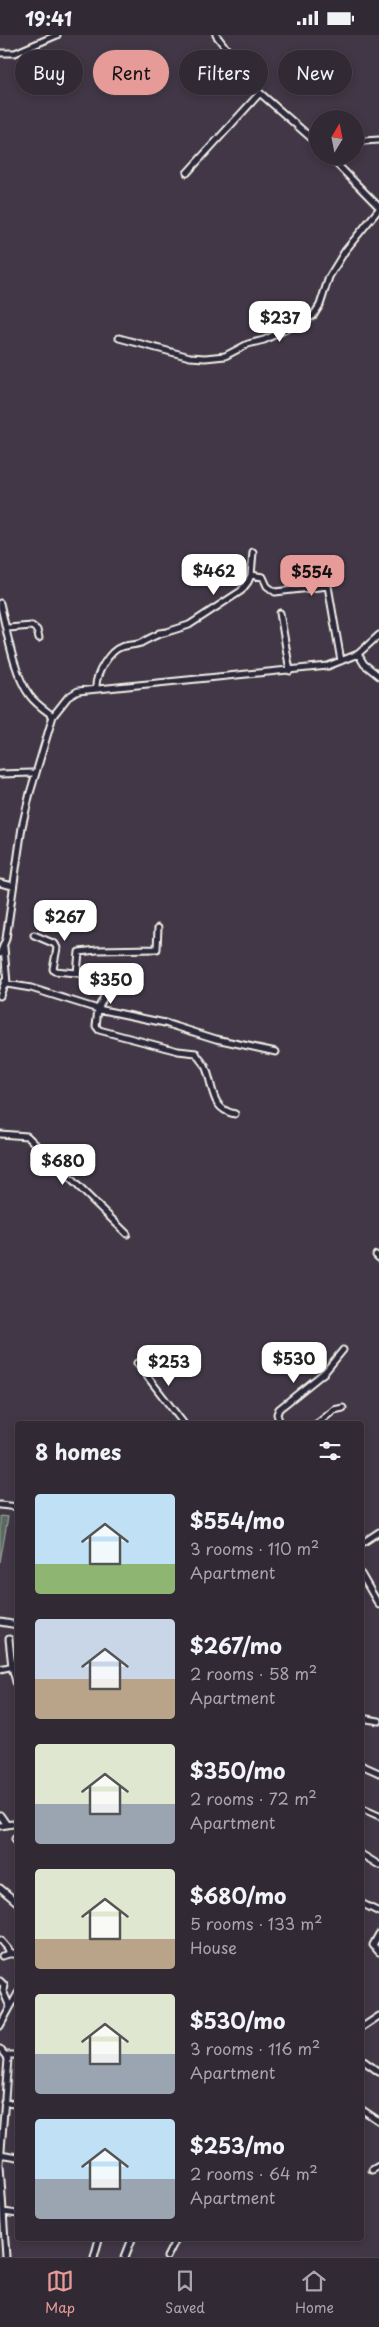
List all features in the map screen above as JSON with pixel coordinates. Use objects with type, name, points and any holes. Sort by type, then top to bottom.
[{"type":"street","points":[[0,53],[15,53],[57,35]]},
{"type":"street","points":[[216,35],[227,50]]},
{"type":"street","points":[[187,173],[258,95]]},
{"type":"street","points":[[262,95],[309,136]]},
{"type":"street","points":[[364,141],[379,139]]},
{"type":"street","points":[[118,338],[190,357],[225,356],[248,344],[264,340],[313,316],[320,305],[329,277],[345,251],[379,208],[338,165]]},
{"type":"street","points":[[96,686],[96,678],[119,647],[140,643],[159,633],[189,625],[241,591],[251,575],[253,552]]},
{"type":"street","points":[[251,575],[263,577],[268,586],[275,592],[328,586],[341,661]]},
{"type":"street","points":[[0,603],[14,657],[25,689],[35,702],[53,716]]},
{"type":"street","points":[[280,613],[290,671]]},
{"type":"street","points":[[8,628],[32,626],[37,630],[39,638]]},
{"type":"street","points":[[0,996],[5,981],[4,944],[26,806],[53,716],[68,697],[78,691],[328,666],[358,654],[379,635]]},
{"type":"street","points":[[358,654],[364,664],[379,676]]},
{"type":"street","points":[[0,774],[32,773]]},
{"type":"street","points":[[0,883],[13,886]]},
{"type":"street","points":[[77,973],[79,952],[157,949],[158,928]]},
{"type":"street","points":[[34,935],[55,943],[57,948],[52,969],[54,971],[77,973],[105,983],[104,995],[98,1009],[96,1026],[99,1030],[178,1051],[196,1053],[205,1067],[216,1100],[226,1112],[235,1114]]},
{"type":"street","points":[[0,954],[4,944]]},
{"type":"street","points":[[5,981],[10,986],[31,989],[98,1009],[165,1023],[216,1039],[276,1052]]},
{"type":"street","points":[[0,1134],[27,1136],[128,1234]]},
{"type":"street","points":[[279,1421],[277,1414],[279,1409],[325,1372],[343,1350]]},
{"type":"street","points":[[137,1363],[182,1421]]},
{"type":"street","points":[[321,1421],[334,1410],[343,1408]]},
{"type":"street","points":[[0,1505],[15,1507]]},
{"type":"street","points":[[364,1542],[379,1532]]},
{"type":"street","points":[[364,1579],[379,1605]]},
{"type":"street","points":[[0,1623],[15,1625]]},
{"type":"street","points":[[0,1669],[14,1666],[9,1639]]},
{"type":"street","points":[[364,1718],[379,1721]]},
{"type":"street","points":[[364,1766],[379,1773]]},
{"type":"street","points":[[364,1809],[379,1816]]},
{"type":"street","points":[[0,1815],[7,1825]]},
{"type":"street","points":[[0,1826],[15,1824]]},
{"type":"street","points":[[364,1856],[379,1865]]},
{"type":"street","points":[[0,1888],[15,1900]]},
{"type":"street","points":[[364,1904],[379,1912]]},
{"type":"street","points":[[379,1934],[373,1945],[379,1952]]},
{"type":"street","points":[[0,1940],[13,1955]]},
{"type":"street","points":[[0,1944],[13,1955]]},
{"type":"street","points":[[2,1956],[13,1955]]},
{"type":"street","points":[[0,1981],[4,1985],[3,1991],[10,2007]]},
{"type":"street","points":[[0,2026],[15,1998]]},
{"type":"street","points":[[364,2026],[378,2019]]},
{"type":"street","points":[[0,2049],[8,2059],[0,2154],[6,2257]]},
{"type":"street","points":[[6,2055],[15,2055]]},
{"type":"street","points":[[364,2061],[379,2072]]},
{"type":"street","points":[[4,2102],[15,2104]]},
{"type":"street","points":[[364,2111],[379,2121]]},
{"type":"street","points":[[0,2154],[15,2156]]},
{"type":"street","points":[[372,2170],[379,2166]]},
{"type":"street","points":[[3,2212],[15,2214]]},
{"type":"street","points":[[94,2257],[98,2241]]},
{"type":"street","points":[[125,2257],[131,2241]]},
{"type":"street","points":[[167,2257],[175,2241]]},
{"type":"green space","points":[[0,1516],[8,1517],[0,1562]]}]
